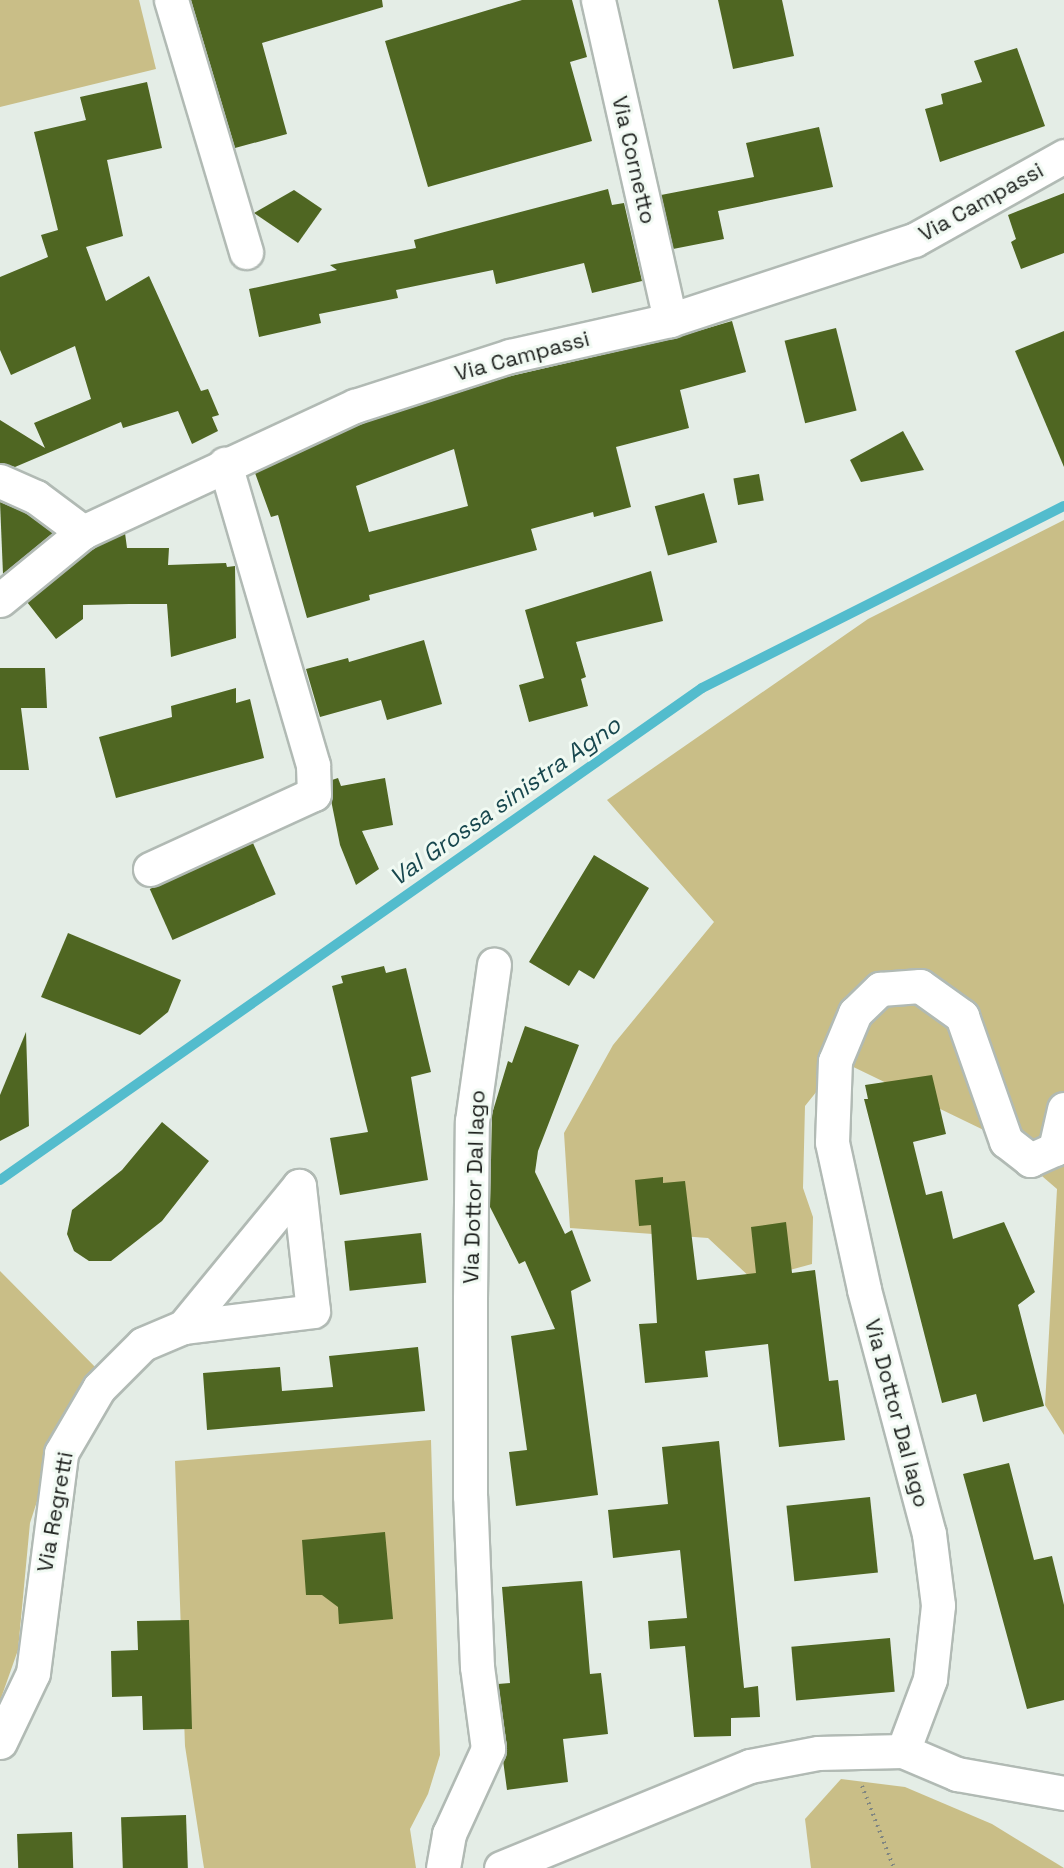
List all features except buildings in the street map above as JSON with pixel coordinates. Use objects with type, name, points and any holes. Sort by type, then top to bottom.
[{"type":"street","points":[[171,0],[246,252]]},
{"type":"street","name":"Via Cornetto","points":[[598,0],[670,320]]},
{"type":"street","name":"Via Campassi","points":[[0,600],[83,532],[225,464],[355,406],[510,356],[670,320],[914,240],[1064,156]]},
{"type":"street","points":[[150,869],[314,794],[313,765],[225,464]]},
{"type":"street","points":[[0,481],[36,497],[83,532]]},
{"type":"street","name":"Via Dottor Dal lago","points":[[443,1868],[449,1834],[488,1749],[477,1667],[470,1508],[470,1299],[472,1121],[494,965]]},
{"type":"street","name":"Via Dottor Dal lago","points":[[903,1751],[930,1679],[938,1605],[929,1534],[864,1289],[832,1142],[835,1062],[855,1013],[879,989],[920,986],[962,1016],[1006,1141],[1030,1160],[1055,1149],[1064,1109]]},
{"type":"street","name":"Via Regretti","points":[[0,1742],[33,1673],[61,1453],[99,1388],[143,1344],[183,1327],[313,1311],[298,1186],[183,1327]]},
{"type":"street","points":[[501,1868],[750,1766],[818,1753],[903,1751],[957,1774],[1064,1793]]},
{"type":"path","points":[[856,1752],[856,1781],[883,1834],[883,1849],[894,1868]]},
{"type":"shaded area","points":[[0,0],[139,0],[156,69],[0,107]]},
{"type":"shaded area","points":[[1064,520],[1064,1435],[1045,1405],[1057,1189],[994,1135],[841,1061],[805,1106],[803,1188],[813,1217],[812,1264],[753,1280],[708,1238],[570,1228],[564,1133],[613,1045],[714,922],[607,800],[868,619]]},
{"type":"shaded area","points":[[0,1271],[106,1378],[52,1455],[30,1523],[18,1650],[0,1701]]},
{"type":"shaded area","points":[[431,1440],[440,1755],[428,1794],[410,1829],[416,1868],[204,1868],[185,1746],[175,1461]]},
{"type":"shaded area","points":[[841,1779],[905,1787],[992,1824],[1064,1868],[811,1868],[805,1819]]},
{"type":"waterway","name":"Val Grossa sinistra Agno","points":[[0,1180],[702,688],[1064,506]]}]
